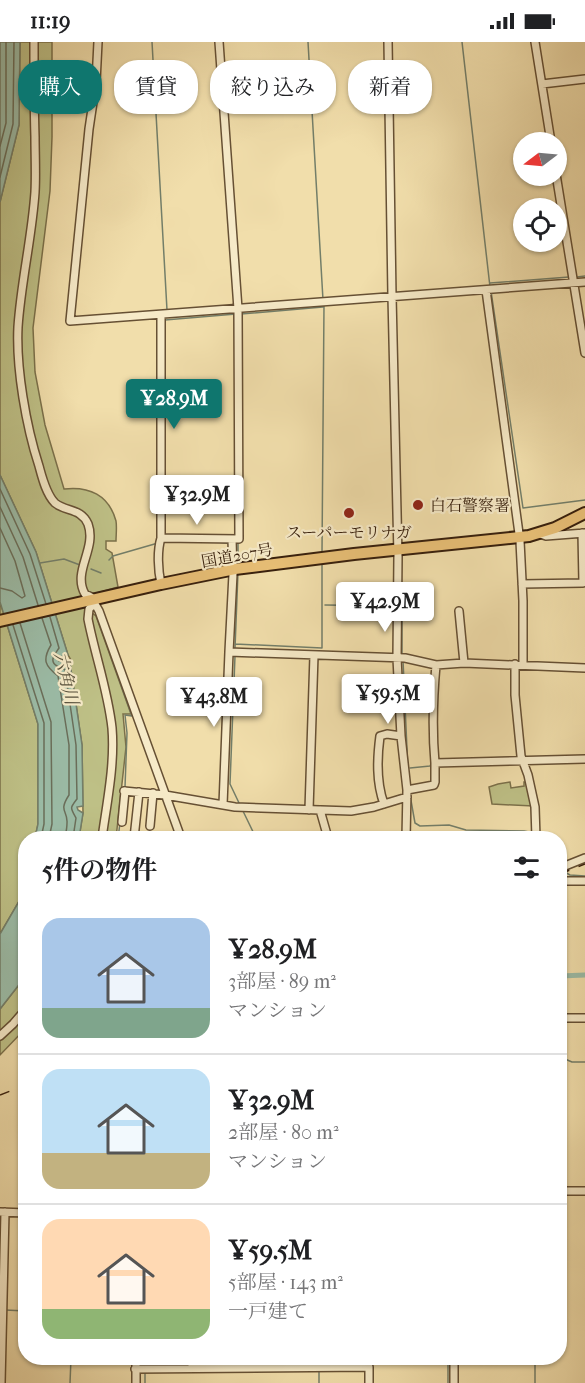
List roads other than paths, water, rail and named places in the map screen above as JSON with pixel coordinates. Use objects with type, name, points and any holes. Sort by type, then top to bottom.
[{"type":"highway","name":"国道207号","points":[[0,621],[236,569],[323,557],[519,537],[555,528],[585,513]]},
{"type":"street","points":[[34,42],[34,192],[18,326],[19,365],[32,437],[38,464],[49,494],[56,503],[83,516],[88,524],[90,542],[80,578],[82,589],[91,597],[99,611],[178,831]]},
{"type":"street","points":[[98,42],[96,82],[89,129],[70,321],[165,314],[238,312],[574,279],[585,282]]},
{"type":"street","points":[[160,541],[233,541],[239,539],[238,312],[219,42]]},
{"type":"street","points":[[388,42],[397,606],[401,658],[401,736],[408,792],[406,831]]},
{"type":"street","points":[[535,42],[549,132]]},
{"type":"street","points":[[542,84],[585,79]]},
{"type":"street","points":[[558,186],[585,353]]},
{"type":"street","points":[[490,289],[519,537],[524,665]]},
{"type":"street","points":[[161,584],[159,576],[165,314]]},
{"type":"street","points":[[522,584],[583,583],[583,533],[546,536],[539,533]]},
{"type":"street","points":[[223,806],[233,652],[236,569],[233,541]]},
{"type":"street","points":[[93,600],[88,619],[109,707],[112,736],[112,759],[103,831]]},
{"type":"street","points":[[459,611],[464,663]]},
{"type":"street","points":[[233,652],[401,658],[436,665],[515,664],[585,668]]},
{"type":"street","points":[[309,810],[316,655]]},
{"type":"street","points":[[515,664],[514,695],[523,759],[536,807],[536,831]]},
{"type":"street","points":[[323,810],[351,812],[434,785],[432,738],[436,665]]},
{"type":"street","points":[[383,802],[379,789],[377,759],[380,736],[387,734],[401,736]]},
{"type":"street","points":[[434,761],[585,759]]},
{"type":"street","points":[[122,822],[125,791],[153,793],[223,806],[320,810],[326,831]]},
{"type":"street","points":[[135,831],[139,792]]},
{"type":"street","points":[[150,826],[153,793]]},
{"type":"street","points":[[567,865],[585,858]]},
{"type":"street","points":[[567,880],[585,881]]},
{"type":"street","points":[[0,1036],[18,1018]]},
{"type":"street","points":[[567,1018],[585,1018]]},
{"type":"street","points":[[567,1191],[585,1191]]},
{"type":"street","points":[[0,1383],[2,1212],[18,1213]]},
{"type":"street","points":[[136,1383],[137,1365]]},
{"type":"street","points":[[454,1365],[454,1383]]},
{"type":"street","points":[[138,1369],[369,1367],[369,1383]]},
{"type":"water","points":[[0,42],[20,42],[19,125],[0,202]]},
{"type":"water","name":"六角川","points":[[0,475],[36,552],[68,655],[59,657],[59,661],[70,663],[82,745],[83,806],[77,807],[83,813],[80,831],[36,831],[38,724],[0,602]]},
{"type":"water","points":[[18,903],[18,986],[0,1009],[0,934]]},
{"type":"waterway","points":[[152,42],[167,310]]},
{"type":"waterway","points":[[308,42],[323,300]]},
{"type":"waterway","points":[[462,42],[490,287]]},
{"type":"waterway","points":[[577,277],[585,276]]},
{"type":"waterway","points":[[490,283],[569,277]]},
{"type":"waterway","points":[[491,291],[523,508],[585,500]]},
{"type":"waterway","points":[[322,552],[324,305]]},
{"type":"waterway","points":[[241,314],[323,307]]},
{"type":"waterway","points":[[164,533],[165,320],[236,314]]},
{"type":"waterway","points":[[216,542],[229,543]]},
{"type":"waterway","points":[[109,560],[113,556],[158,543]]},
{"type":"waterway","points":[[234,543],[238,543],[238,564]]},
{"type":"waterway","points":[[40,563],[64,559],[80,565]]},
{"type":"waterway","points":[[235,644],[322,648],[322,563]]},
{"type":"waterway","points":[[91,569],[101,573]]},
{"type":"waterway","points":[[235,648],[238,572]]},
{"type":"waterway","points":[[325,605],[395,606]]},
{"type":"waterway","points":[[400,606],[402,606],[402,655]]},
{"type":"waterway","points":[[97,616],[132,716],[125,715],[127,733],[125,787]]},
{"type":"waterway","points":[[235,656],[230,784],[240,805]]},
{"type":"waterway","points":[[403,660],[408,772]]},
{"type":"waterway","points":[[487,758],[518,757]]},
{"type":"waterway","points":[[410,768],[430,766],[432,762]]},
{"type":"waterway","points":[[410,795],[415,823],[420,826],[449,825],[466,830],[524,831]]},
{"type":"waterway","points":[[242,809],[253,831]]},
{"type":"waterway","points":[[119,831],[120,823]]},
{"type":"waterway","points":[[567,873],[585,876]]},
{"type":"waterway","points":[[567,976],[585,975]]},
{"type":"waterway","points":[[567,1060],[585,1062]]},
{"type":"waterway","points":[[5,1310],[18,1311]]},
{"type":"waterway","points":[[70,1383],[71,1365]]},
{"type":"waterway","points":[[448,1365],[448,1383]]},
{"type":"waterway","points":[[535,1365],[535,1383]]},
{"type":"waterway","points":[[319,1369],[319,1383]]},
{"type":"waterway","points":[[145,1372],[145,1383]]},
{"type":"railway","points":[[567,871],[585,864]]},
{"type":"railway","points":[[0,1095],[18,1088]]},
{"type":"place","name":"白石警察署","points":[[418,505]]},
{"type":"place","name":"スーパーモリナガ","points":[[349,513]]}]
